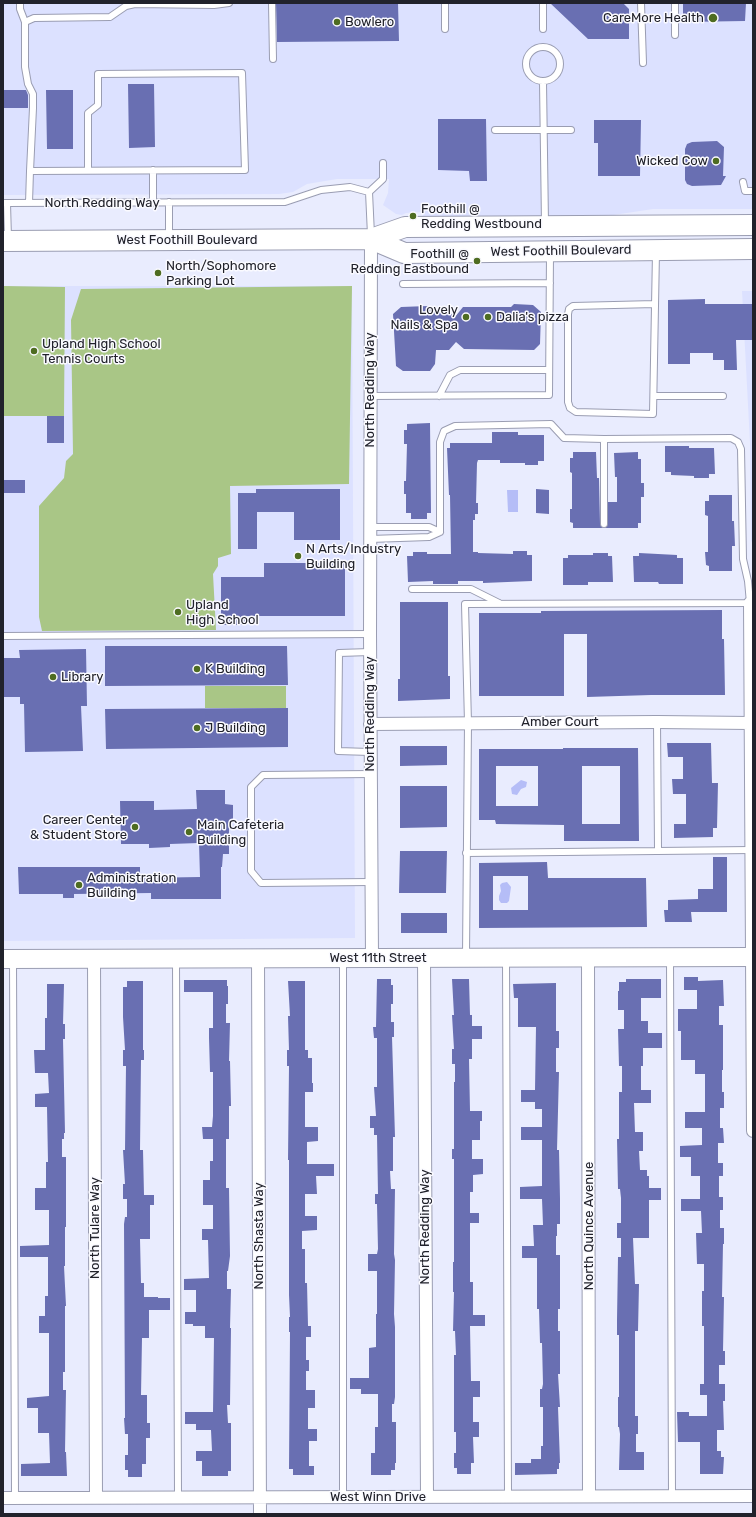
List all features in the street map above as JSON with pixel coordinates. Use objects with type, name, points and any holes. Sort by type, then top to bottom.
[{"type":"main road","name":"West Foothill Boulevard","points":[[5,241],[371,239],[405,227],[753,225]]},
{"type":"main road","points":[[724,249],[737,241],[753,238]]},
{"type":"main road","name":"West Foothill Boulevard","points":[[371,239],[404,253],[753,249]]},
{"type":"street","name":"North Redding Way","points":[[371,239],[370,752],[372,957]]},
{"type":"street","points":[[752,603],[750,723],[753,957],[753,1131]]},
{"type":"street","name":"Amber Court","points":[[370,724],[657,722],[750,723]]},
{"type":"street","name":"North Redding Way","points":[[424,957],[426,1496]]},
{"type":"street","name":"North Quince Avenue","points":[[588,957],[589,1496]]},
{"type":"street","name":"West 11th Street","points":[[8,959],[753,957]]},
{"type":"street","name":"North Shasta Way","points":[[258,958],[260,1514]]},
{"type":"street","name":"North Tulare Way","points":[[94,959],[96,1497]]},
{"type":"street","name":"West Winn Drive","points":[[3,1498],[753,1496]]},
{"type":"lane","points":[[20,3],[20,9],[25,22],[24,67],[28,84],[33,94],[29,203]]},
{"type":"lane","points":[[25,22],[34,18],[110,17],[126,6],[135,4],[214,5],[229,3]]},
{"type":"lane","points":[[272,3],[272,59]]},
{"type":"lane","points":[[445,3],[445,29]]},
{"type":"lane","points":[[641,3],[643,63]]},
{"type":"lane","points":[[675,3],[675,34]]},
{"type":"lane","points":[[543,4],[543,29]]},
{"type":"lane","points":[[544,47],[554,50],[558,54],[561,65],[557,75],[553,79],[543,82],[532,78],[528,73],[526,63],[528,55],[532,51],[544,47]]},
{"type":"lane","points":[[30,171],[244,170],[242,74],[98,74],[98,105],[88,113],[88,170]]},
{"type":"lane","points":[[543,82],[545,227]]},
{"type":"lane","points":[[496,130],[571,130]]},
{"type":"lane","points":[[369,192],[383,179],[383,163]]},
{"type":"lane","points":[[153,170],[153,202]]},
{"type":"lane","points":[[743,182],[745,191],[753,191]]},
{"type":"lane","name":"North Redding Way","points":[[5,203],[285,202],[321,190],[350,187],[369,192],[371,239]]},
{"type":"lane","points":[[169,202],[169,240]]},
{"type":"lane","points":[[5,203],[5,241]]},
{"type":"lane","points":[[655,304],[573,306],[569,309],[568,402],[570,408],[576,412],[653,414],[656,250]]},
{"type":"lane","points":[[370,396],[549,395],[550,251]]},
{"type":"lane","points":[[403,284],[550,283]]},
{"type":"lane","points":[[439,396],[450,375],[460,370],[549,370]]},
{"type":"lane","points":[[654,396],[723,396]]},
{"type":"lane","points":[[440,532],[440,442],[444,431],[455,426],[551,424],[564,438],[731,438],[738,442],[741,449],[743,559],[752,603],[465,604],[468,723],[466,957]]},
{"type":"lane","points":[[604,439],[604,524]]},
{"type":"lane","points":[[370,533],[429,527],[440,532]]},
{"type":"lane","points":[[370,533],[429,537],[440,532]]},
{"type":"lane","points":[[412,589],[471,589],[501,604]]},
{"type":"lane","points":[[3,636],[370,634]]},
{"type":"lane","points":[[370,652],[339,653],[338,751],[370,752]]},
{"type":"lane","points":[[657,722],[658,850]]},
{"type":"lane","points":[[371,774],[263,775],[251,787],[251,871],[262,882],[371,882]]},
{"type":"lane","points":[[466,853],[752,850]]},
{"type":"lane","points":[[670,957],[672,1496]]},
{"type":"lane","points":[[343,958],[343,1497]]},
{"type":"lane","points":[[506,958],[508,1496]]},
{"type":"lane","points":[[8,959],[16,1498]]},
{"type":"lane","points":[[176,959],[178,1497]]},
{"type":"shaded area","points":[[3,3],[753,3],[753,209],[653,209],[600,217],[423,217],[423,212],[406,213],[402,215],[396,214],[383,205],[388,193],[389,179],[337,179],[307,184],[293,192],[279,194],[3,195]]},
{"type":"shaded area","name":"Upland High School","points":[[3,286],[352,286],[355,938],[3,941]]},
{"type":"shaded area","points":[[742,291],[753,291],[753,545],[751,540],[750,443]]},
{"type":"green space","name":"Upland High School Tennis Courts","points":[[3,286],[65,287],[64,416],[3,416]]},
{"type":"green space","points":[[352,286],[349,484],[230,486],[231,554],[218,558],[218,566],[213,574],[216,630],[42,631],[39,617],[39,506],[64,478],[66,461],[73,454],[71,320],[81,289]]},
{"type":"green space","points":[[205,686],[286,686],[286,708],[205,708]]},
{"type":"water","points":[[507,490],[518,490],[518,512],[508,512]]},
{"type":"water","points":[[521,780],[527,782],[526,787],[521,789],[517,795],[512,794],[511,788]]},
{"type":"water","points":[[507,882],[511,887],[509,901],[507,903],[501,903],[499,900],[501,891],[500,885]]},
{"type":"building","name":"Bowlero","points":[[276,3],[398,3],[399,41],[277,42]]},
{"type":"building","points":[[550,3],[623,3],[629,9],[629,39],[588,39]]},
{"type":"building","points":[[683,3],[746,3],[745,21],[683,22]]},
{"type":"building","points":[[128,84],[154,84],[155,147],[129,148]]},
{"type":"building","points":[[3,90],[26,90],[28,95],[28,108],[3,108]]},
{"type":"building","points":[[46,90],[73,90],[73,149],[47,149]]},
{"type":"building","points":[[438,119],[486,119],[487,181],[470,181],[469,171],[438,170]]},
{"type":"building","points":[[594,120],[641,120],[640,176],[598,176],[598,143],[594,143]]},
{"type":"building","points":[[717,141],[724,147],[723,176],[726,176],[721,185],[692,186],[687,184],[685,180],[685,149],[687,144],[692,142]]},
{"type":"building","points":[[705,299],[705,304],[753,304],[753,340],[736,340],[737,370],[724,370],[724,360],[713,360],[713,353],[690,353],[690,364],[668,364],[668,300]]},
{"type":"building","points":[[514,304],[533,305],[541,312],[540,344],[534,350],[464,349],[456,342],[449,350],[436,350],[435,364],[430,371],[403,371],[396,366],[393,314],[401,307],[428,306],[432,310],[447,310],[455,317],[463,307],[511,307]]},
{"type":"building","points":[[47,416],[64,416],[64,443],[47,443]]},
{"type":"building","points":[[430,423],[431,513],[427,513],[427,519],[411,519],[411,513],[406,513],[406,494],[404,494],[404,481],[406,481],[407,444],[404,444],[404,430],[407,430],[407,424]]},
{"type":"building","points":[[492,432],[518,432],[518,435],[544,435],[544,461],[538,461],[538,465],[525,465],[525,463],[500,463],[500,460],[478,460],[476,503],[478,503],[478,514],[475,514],[475,520],[473,520],[473,552],[513,554],[513,551],[527,551],[527,555],[532,555],[532,581],[483,583],[483,581],[458,581],[458,584],[433,584],[433,581],[408,582],[407,556],[413,556],[413,552],[427,552],[427,554],[451,554],[450,495],[447,448],[450,448],[450,443],[492,443]]},
{"type":"building","points":[[665,446],[714,448],[715,474],[709,474],[709,478],[694,478],[694,476],[671,475],[671,472],[665,472]]},
{"type":"building","points":[[573,452],[596,452],[597,478],[599,478],[600,524],[603,528],[573,528],[573,523],[570,522],[570,509],[572,509],[572,473],[570,472],[570,458],[573,458]]},
{"type":"building","points":[[638,452],[638,459],[641,459],[641,483],[644,483],[644,497],[641,497],[641,523],[638,523],[638,528],[605,528],[608,524],[608,502],[617,502],[617,477],[615,477],[614,453]]},
{"type":"building","points":[[3,480],[25,480],[25,493],[3,493]]},
{"type":"building","points":[[256,489],[340,489],[340,540],[294,540],[294,512],[257,512],[257,549],[238,549],[238,493],[256,493]]},
{"type":"building","points":[[536,489],[549,490],[549,514],[536,513]]},
{"type":"building","points":[[709,495],[732,495],[732,521],[734,521],[735,546],[732,546],[732,571],[709,571],[709,566],[706,565],[705,552],[708,552],[708,516],[705,515],[705,501],[709,501]]},
{"type":"building","points":[[593,553],[608,553],[608,556],[612,556],[613,582],[588,582],[588,585],[563,585],[563,558],[568,558],[568,555],[593,555]]},
{"type":"building","points":[[639,553],[677,555],[677,558],[683,558],[683,584],[634,582],[633,556],[639,556]]},
{"type":"building","points":[[264,563],[345,563],[345,616],[247,616],[247,625],[221,625],[221,577],[264,577]]},
{"type":"building","points":[[400,602],[448,602],[448,676],[450,676],[450,699],[398,701],[398,679],[400,679]]},
{"type":"building","points":[[722,610],[725,695],[587,697],[587,634],[564,634],[564,696],[479,696],[479,613],[541,613],[541,611]]},
{"type":"building","name":"K Building","points":[[105,646],[287,646],[288,685],[105,686]]},
{"type":"building","name":"Library","points":[[86,649],[87,706],[81,706],[83,751],[25,752],[24,704],[20,704],[20,697],[3,697],[3,658],[20,658],[19,650]]},
{"type":"building","name":"J Building","points":[[288,708],[288,747],[106,749],[105,709]]},
{"type":"building","points":[[667,743],[711,743],[712,783],[718,783],[717,828],[713,828],[713,837],[674,838],[674,824],[686,824],[686,794],[673,794],[672,779],[683,779],[683,757],[668,757]]},
{"type":"building","points":[[400,746],[447,746],[447,765],[400,766]]},
{"type":"building","points":[[638,748],[639,841],[564,841],[564,825],[496,824],[495,820],[479,820],[479,749]],"holes":[[[496,766],[538,766],[538,806],[496,806]],[[582,766],[620,766],[620,824],[582,824]]]},
{"type":"building","points":[[400,786],[447,786],[447,827],[400,828]]},
{"type":"building","points":[[196,790],[225,790],[225,804],[233,805],[233,820],[229,820],[229,854],[223,854],[221,867],[221,899],[151,899],[151,893],[74,894],[74,898],[63,898],[63,894],[19,894],[18,867],[140,867],[140,878],[200,877],[199,843],[170,844],[170,847],[149,848],[149,844],[121,844],[120,801],[154,801],[154,810],[197,809]]},
{"type":"building","points":[[400,851],[447,851],[446,893],[399,893]]},
{"type":"building","points":[[713,857],[727,857],[727,912],[691,912],[692,922],[665,922],[664,910],[668,910],[668,900],[698,899],[698,889],[713,889]]},
{"type":"building","points":[[547,862],[548,878],[646,878],[647,927],[479,928],[479,863]],"holes":[[[493,876],[528,876],[528,910],[493,910]]]},
{"type":"building","points":[[401,913],[447,913],[447,933],[401,933]]},
{"type":"building","points":[[684,977],[698,977],[698,981],[723,980],[724,1006],[719,1006],[719,1025],[723,1025],[722,1092],[724,1092],[724,1108],[720,1108],[720,1128],[723,1128],[724,1143],[718,1143],[718,1163],[723,1163],[723,1176],[719,1176],[719,1197],[723,1197],[723,1210],[720,1210],[720,1228],[724,1228],[722,1297],[724,1297],[723,1351],[725,1351],[725,1365],[719,1365],[719,1384],[725,1384],[725,1401],[723,1401],[724,1430],[717,1430],[717,1451],[721,1451],[721,1457],[724,1457],[723,1474],[700,1474],[700,1442],[678,1442],[677,1412],[689,1412],[689,1416],[707,1416],[707,1395],[700,1395],[700,1384],[704,1384],[704,1326],[702,1326],[702,1291],[704,1291],[704,1264],[697,1264],[696,1233],[702,1233],[701,1211],[681,1211],[681,1199],[700,1199],[700,1176],[691,1176],[691,1157],[680,1157],[680,1146],[702,1145],[702,1128],[685,1128],[685,1112],[705,1112],[705,1074],[695,1074],[695,1060],[681,1060],[681,1031],[678,1031],[678,1009],[697,1009],[697,990],[684,990]]},
{"type":"building","points":[[377,979],[391,979],[391,985],[393,985],[391,1022],[394,1022],[394,1037],[392,1037],[395,1137],[393,1137],[393,1171],[390,1171],[391,1189],[395,1189],[395,1397],[394,1404],[392,1404],[392,1422],[396,1422],[396,1463],[395,1470],[391,1470],[391,1475],[371,1475],[371,1453],[375,1453],[375,1427],[378,1427],[378,1394],[361,1394],[361,1389],[350,1389],[350,1378],[369,1378],[369,1348],[376,1347],[377,1271],[368,1271],[368,1254],[377,1254],[378,1249],[377,1204],[375,1204],[375,1194],[378,1194],[377,1135],[374,1135],[374,1128],[370,1128],[370,1116],[376,1116],[374,1087],[377,1087],[377,1038],[374,1038],[373,1027],[376,1027]]},
{"type":"building","points":[[452,979],[469,979],[470,1015],[472,1015],[472,1026],[482,1026],[482,1039],[472,1039],[472,1059],[469,1059],[470,1111],[482,1111],[482,1121],[480,1121],[480,1140],[472,1140],[472,1159],[483,1159],[483,1174],[473,1175],[473,1192],[470,1192],[470,1213],[479,1213],[479,1223],[470,1223],[470,1282],[473,1282],[473,1315],[485,1315],[485,1326],[470,1326],[471,1381],[480,1381],[480,1397],[473,1397],[473,1422],[479,1422],[479,1437],[473,1437],[474,1463],[471,1463],[471,1474],[457,1474],[457,1468],[454,1468],[456,1432],[454,1432],[454,1355],[456,1355],[455,1331],[453,1331],[454,1159],[452,1159],[452,1149],[454,1149],[455,1064],[452,1064],[452,1049],[454,1049],[452,1015],[454,1015]]},
{"type":"building","points":[[626,979],[661,979],[661,998],[641,998],[641,1021],[648,1021],[648,1033],[662,1033],[662,1048],[643,1048],[641,1090],[651,1090],[651,1103],[634,1103],[635,1132],[643,1132],[643,1151],[639,1151],[640,1170],[647,1170],[647,1176],[649,1176],[649,1188],[661,1188],[661,1200],[649,1200],[649,1238],[633,1238],[635,1284],[639,1284],[638,1331],[635,1331],[635,1416],[638,1416],[636,1452],[644,1452],[644,1470],[619,1470],[619,1335],[617,1335],[617,1320],[618,1257],[621,1257],[621,1238],[617,1238],[617,1223],[621,1223],[621,1198],[620,1189],[618,1189],[617,1139],[619,1139],[619,1092],[622,1092],[622,1066],[619,1066],[618,1029],[624,1029],[624,1010],[618,1010],[618,991],[619,982],[626,982]]},
{"type":"building","points":[[184,980],[227,980],[228,986],[226,1023],[230,1023],[229,1061],[231,1106],[229,1106],[229,1139],[226,1139],[226,1188],[229,1188],[230,1256],[227,1271],[227,1289],[231,1289],[231,1328],[230,1405],[227,1405],[228,1423],[231,1423],[231,1471],[228,1471],[228,1476],[202,1476],[202,1461],[196,1461],[196,1451],[212,1451],[211,1430],[196,1430],[196,1424],[185,1424],[185,1412],[213,1412],[214,1338],[205,1338],[205,1326],[185,1324],[185,1312],[196,1312],[196,1290],[184,1290],[184,1279],[209,1278],[208,1240],[202,1240],[202,1229],[213,1229],[213,1205],[203,1205],[203,1180],[210,1180],[210,1161],[213,1161],[213,1139],[203,1139],[202,1127],[212,1127],[213,1116],[213,1072],[210,1072],[209,1028],[213,1028],[213,992],[184,992]]},
{"type":"building","points":[[127,981],[143,981],[144,1060],[141,1060],[140,1150],[143,1150],[144,1195],[154,1195],[154,1205],[150,1205],[150,1239],[140,1239],[141,1283],[144,1283],[144,1297],[170,1298],[170,1310],[149,1310],[149,1338],[142,1338],[141,1395],[147,1395],[147,1423],[150,1423],[150,1438],[146,1438],[146,1464],[142,1464],[142,1477],[128,1477],[128,1470],[125,1470],[125,1455],[128,1455],[128,1434],[125,1434],[124,1418],[124,1224],[125,1217],[127,1217],[127,1199],[123,1199],[123,1184],[125,1184],[123,1150],[125,1150],[126,1066],[123,1066],[123,1050],[125,1050],[123,987],[127,987]]},
{"type":"building","points":[[288,981],[305,981],[305,1050],[308,1050],[308,1058],[312,1058],[313,1092],[305,1092],[305,1127],[318,1127],[318,1141],[307,1142],[307,1164],[334,1164],[334,1176],[316,1176],[317,1194],[305,1194],[305,1216],[317,1216],[317,1230],[302,1231],[302,1249],[305,1249],[305,1283],[307,1283],[308,1326],[311,1326],[311,1337],[306,1337],[306,1360],[309,1360],[309,1371],[306,1371],[306,1390],[315,1390],[315,1408],[308,1408],[308,1429],[317,1429],[317,1441],[309,1441],[309,1466],[314,1466],[314,1475],[293,1475],[293,1469],[289,1469],[289,1066],[287,1066],[287,1050],[289,1050],[288,1016],[290,1016]]},
{"type":"building","points":[[556,983],[556,1031],[559,1031],[559,1048],[556,1048],[556,1072],[559,1072],[557,1150],[559,1150],[560,1224],[557,1224],[556,1255],[560,1255],[560,1309],[558,1309],[558,1331],[560,1331],[560,1374],[558,1374],[560,1407],[558,1407],[560,1463],[559,1469],[557,1469],[557,1474],[515,1475],[515,1463],[531,1463],[531,1459],[541,1459],[541,1446],[543,1446],[543,1407],[540,1407],[540,1389],[542,1389],[543,1384],[542,1343],[540,1343],[539,1309],[537,1309],[537,1258],[522,1258],[522,1246],[534,1246],[533,1225],[543,1225],[542,1199],[520,1199],[520,1187],[542,1186],[542,1140],[521,1140],[521,1127],[542,1127],[542,1109],[535,1109],[535,1102],[521,1102],[521,1090],[535,1090],[536,1027],[518,1027],[518,998],[514,998],[513,984]]},
{"type":"building","points":[[47,984],[64,984],[63,1024],[65,1024],[65,1039],[63,1039],[65,1133],[64,1139],[62,1139],[62,1157],[66,1157],[66,1227],[64,1266],[66,1306],[65,1372],[63,1372],[63,1390],[66,1390],[65,1452],[67,1476],[21,1476],[21,1464],[50,1463],[49,1433],[38,1433],[38,1408],[27,1408],[27,1398],[49,1396],[49,1333],[39,1333],[39,1316],[45,1316],[45,1296],[48,1296],[48,1257],[20,1257],[20,1246],[49,1245],[49,1210],[35,1210],[35,1188],[46,1188],[46,1162],[48,1162],[47,1107],[35,1107],[35,1094],[49,1093],[48,1073],[35,1073],[34,1050],[45,1050]]},
{"type":"place","name":"CareMore Health","points":[[713,18]]},
{"type":"place","name":"Bowlero","points":[[337,22]]},
{"type":"place","name":"Wicked Cow","points":[[716,161]]},
{"type":"place","name":"Foothill @ Redding Westbound","points":[[413,216]]},
{"type":"place","name":"Foothill @ Redding Eastbound","points":[[477,261]]},
{"type":"place","name":"North/Sophomore Parking Lot","points":[[158,273]]},
{"type":"place","name":"Lovely Nails & Spa","points":[[466,317]]},
{"type":"place","name":"Dalia's pizza","points":[[488,317]]},
{"type":"place","name":"Upland High School Tennis Courts","points":[[34,351]]},
{"type":"place","name":"N Arts/Industry Building","points":[[298,556]]},
{"type":"place","name":"Upland High School","points":[[178,612]]},
{"type":"place","name":"K Building","points":[[197,669]]},
{"type":"place","name":"Library","points":[[53,677]]},
{"type":"place","name":"J Building","points":[[197,728]]},
{"type":"place","name":"Career Center & Student Store","points":[[135,827]]},
{"type":"place","name":"Main Cafeteria Building","points":[[189,832]]},
{"type":"place","name":"Administration Building","points":[[79,885]]}]
